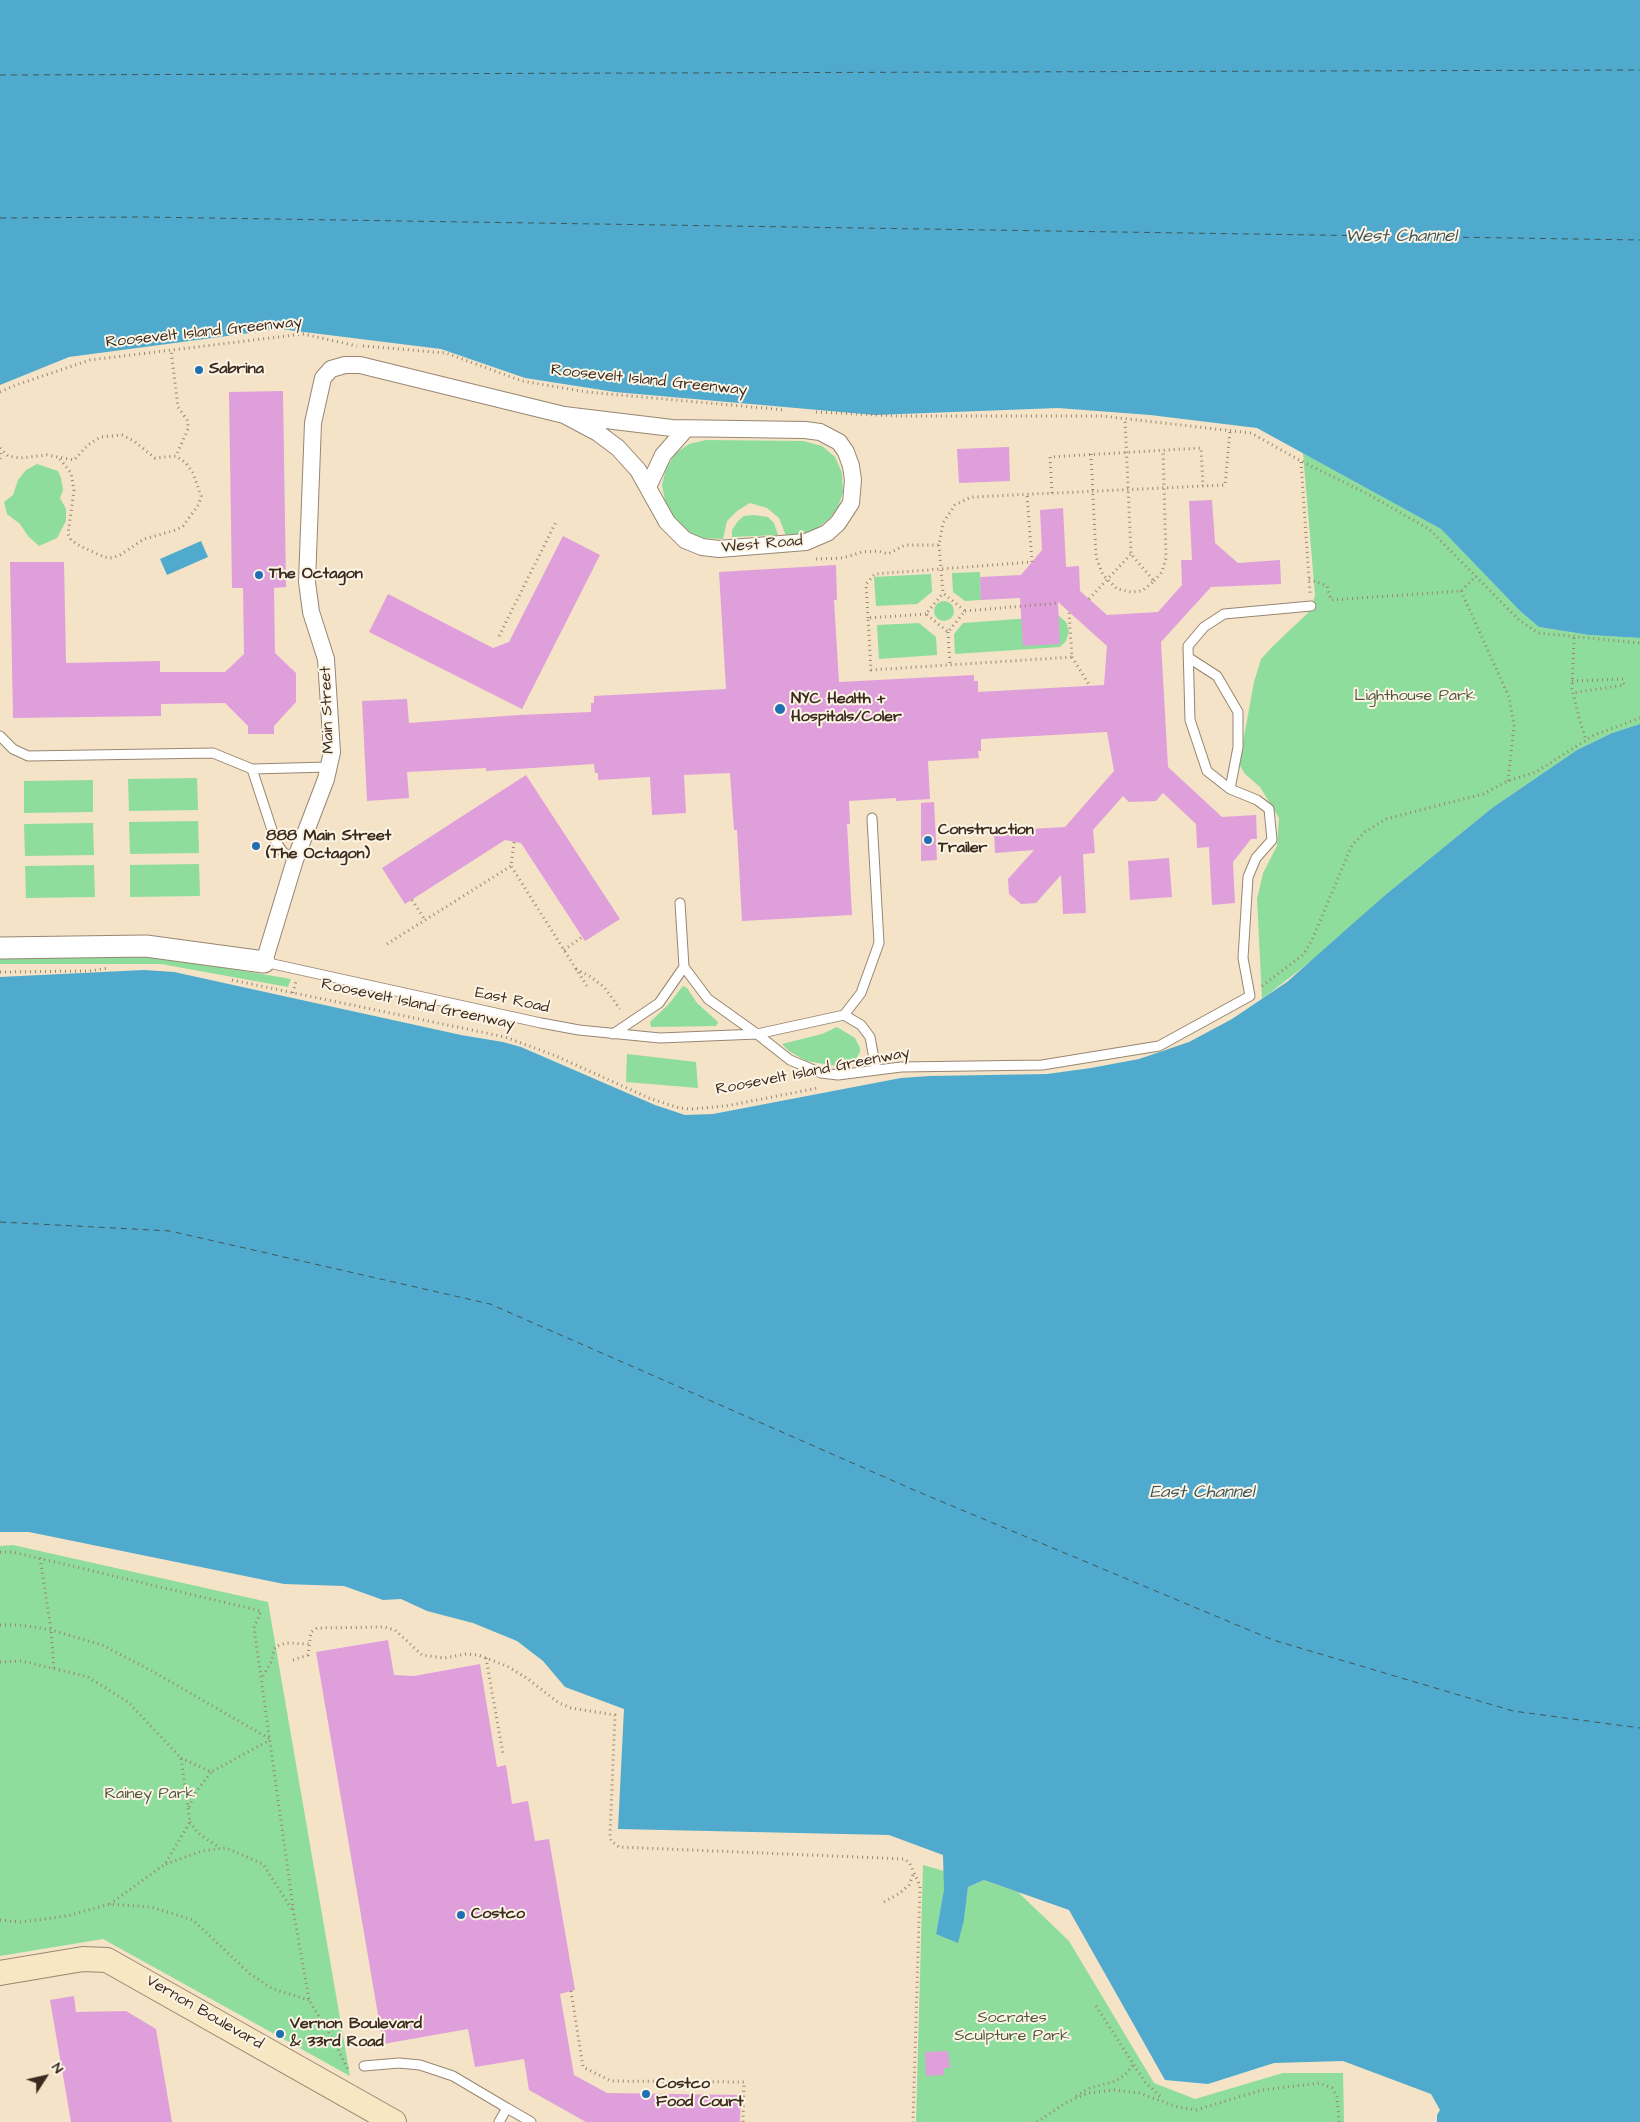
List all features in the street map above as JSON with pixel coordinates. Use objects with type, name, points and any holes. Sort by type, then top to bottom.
[{"type":"main road","name":"Vernon Boulevard","points":[[0,1973],[83,1959],[107,1960],[369,2114],[394,2122]]},
{"type":"street","name":"West Road","points":[[331,369],[345,365],[360,365],[564,415],[686,429],[804,430],[827,435],[843,447],[851,466],[854,489],[851,503],[838,523],[827,533],[797,544],[719,549],[693,544],[678,534],[667,522],[648,486],[628,458],[608,439],[564,415]]},
{"type":"street","name":"Main Street","points":[[264,962],[295,860],[329,767],[332,744],[326,659],[311,612],[307,582],[313,423],[323,378],[331,369]]},
{"type":"street","points":[[648,486],[663,455],[686,429]]},
{"type":"street","points":[[0,948],[146,946],[264,962]]},
{"type":"lane","points":[[1250,996],[1243,958],[1248,877],[1256,858],[1272,840],[1269,809],[1257,800],[1230,789],[1207,771],[1190,720],[1188,646],[1204,627],[1224,614],[1311,606]]},
{"type":"lane","points":[[1189,658],[1217,676],[1238,712],[1238,747],[1230,789]]},
{"type":"lane","points":[[0,736],[13,749],[28,756],[213,753],[252,769],[329,767]]},
{"type":"lane","points":[[252,769],[276,842],[283,852],[295,860]]},
{"type":"lane","points":[[680,903],[684,967],[708,999],[790,1060],[821,1073],[838,1075],[876,1069],[870,1037],[860,1025],[844,1015],[861,993],[879,943],[872,818]]},
{"type":"lane","name":"East Road","points":[[264,962],[541,1023],[613,1034],[668,1038],[757,1034],[844,1015]]},
{"type":"lane","points":[[613,1034],[659,1003],[684,967]]},
{"type":"lane","name":"Roosevelt Island Greenway","points":[[876,1069],[1042,1065],[1158,1046],[1250,996]]},
{"type":"lane","points":[[364,2066],[399,2063],[436,2069],[452,2076],[531,2122]]},
{"type":"lane","points":[[499,2122],[507,2108]]},
{"type":"path","name":"Roosevelt Island Greenway","points":[[0,392],[90,360],[303,334],[355,346],[446,353],[522,381],[587,392],[786,410]]},
{"type":"path","points":[[171,350],[178,407],[188,421],[188,429],[176,456]]},
{"type":"path","points":[[814,412],[898,416],[1102,416],[1251,433],[1430,529],[1519,620],[1538,633],[1640,643]]},
{"type":"path","points":[[1125,418],[1131,554],[1154,581]]},
{"type":"path","points":[[926,614],[943,593],[939,545],[943,523],[955,505],[970,497],[1225,485],[1230,430]]},
{"type":"path","points":[[0,449],[8,456],[20,458],[47,455],[74,460],[88,445],[100,437],[122,435],[134,441],[155,458],[176,456],[186,463],[194,473],[201,496],[199,504],[183,526],[176,530],[144,539],[120,556],[104,557],[80,546],[71,540],[68,534],[74,490],[70,473],[60,458]]},
{"type":"path","points":[[1052,492],[1050,457],[1202,448],[1203,486]]},
{"type":"path","points":[[0,449],[0,459]]},
{"type":"path","points":[[1090,454],[1096,557],[1107,580],[1118,589],[1131,592],[1142,591],[1154,581],[1162,572],[1166,558],[1163,450]]},
{"type":"path","points":[[1301,461],[1311,606]]},
{"type":"path","points":[[1027,494],[1032,562],[875,574],[866,584],[871,670],[1072,657]]},
{"type":"path","points":[[499,636],[557,520]]},
{"type":"path","points":[[806,559],[843,558],[862,552],[878,551],[888,554],[906,546],[939,545]]},
{"type":"path","points":[[1089,599],[1131,554]]},
{"type":"path","points":[[1309,579],[1327,586],[1331,600],[1461,591],[1476,576]]},
{"type":"path","points":[[1461,591],[1509,697],[1514,726],[1508,781]]},
{"type":"path","points":[[943,593],[965,610],[1059,604]]},
{"type":"path","points":[[950,665],[948,632],[965,610]]},
{"type":"path","points":[[1069,612],[1072,657],[1090,686]]},
{"type":"path","points":[[868,618],[926,614],[948,632]]},
{"type":"path","points":[[1574,637],[1573,693],[1578,718],[1586,740]]},
{"type":"path","points":[[1572,681],[1624,679],[1624,685],[1573,693]]},
{"type":"path","points":[[1592,680],[1593,690]]},
{"type":"path","points":[[1610,680],[1611,687]]},
{"type":"path","points":[[1250,996],[1303,955],[1312,940],[1352,845],[1365,832],[1386,819],[1483,794],[1508,781],[1536,772],[1594,735],[1640,718]]},
{"type":"path","points":[[514,842],[510,866],[588,988]]},
{"type":"path","points":[[387,944],[510,866]]},
{"type":"path","points":[[412,900],[426,920]]},
{"type":"path","points":[[564,950],[582,937]]},
{"type":"path","points":[[0,972],[89,971],[114,968]]},
{"type":"path","points":[[576,969],[604,987],[620,1009]]},
{"type":"path","name":"Roosevelt Island Greenway","points":[[224,978],[505,1037],[556,1056],[649,1098],[679,1108],[691,1109],[726,1106],[820,1087]]},
{"type":"path","points":[[0,1552],[12,1552],[40,1558],[261,1611],[254,1628],[294,1914],[309,2000],[335,2043],[344,2062]]},
{"type":"path","points":[[40,1558],[51,1630],[54,1669]]},
{"type":"path","points":[[0,1626],[20,1625],[51,1630],[102,1645],[152,1671],[271,1740]]},
{"type":"path","points":[[293,1660],[308,1655],[311,1632],[317,1628],[384,1627],[395,1630],[422,1655],[444,1658],[466,1654],[486,1658],[507,1666],[528,1679],[559,1704],[571,1708],[615,1715],[610,1841],[619,1848],[898,1858],[905,1860],[910,1864],[920,1886],[913,2122]]},
{"type":"path","points":[[262,1676],[271,1662],[275,1647],[285,1643],[309,1644]]},
{"type":"path","points":[[486,1658],[503,1754]]},
{"type":"path","points":[[0,1662],[22,1661],[88,1677],[128,1702],[181,1758],[211,1772]]},
{"type":"path","points":[[188,1808],[196,1792],[211,1772],[271,1740]]},
{"type":"path","points":[[181,1758],[190,1822],[198,1833],[220,1849]]},
{"type":"path","points":[[165,1864],[190,1822]]},
{"type":"path","points":[[110,1904],[165,1864],[202,1850],[226,1848],[263,1864],[294,1914]]},
{"type":"path","points":[[884,1902],[900,1893],[909,1885],[914,1875]]},
{"type":"path","points":[[0,1920],[21,1922],[67,1916],[110,1904],[151,1907],[193,1920],[250,1974],[274,1989],[309,2000]]},
{"type":"path","points":[[571,1991],[583,2067],[611,2081],[744,2082],[744,2122]]},
{"type":"path","points":[[1096,2006],[1145,2082],[1164,2100]]},
{"type":"path","points":[[1037,2122],[1090,2088],[1113,2082],[1125,2075],[1133,2065]]},
{"type":"path","points":[[1067,2102],[1088,2093],[1114,2090],[1139,2093],[1164,2100],[1178,2107],[1196,2110],[1262,2090],[1320,2083],[1332,2088],[1337,2096],[1340,2122]]},
{"type":"green space","points":[[706,440],[803,441],[822,446],[835,457],[842,473],[843,492],[838,507],[830,518],[814,531],[786,536],[779,518],[767,508],[750,503],[737,511],[727,521],[723,539],[701,538],[689,532],[676,521],[666,506],[662,485],[666,468],[676,453],[689,444]]},
{"type":"green space","name":"Lighthouse Park","points":[[1303,453],[1441,529],[1520,611],[1539,627],[1589,635],[1640,638],[1640,724],[1612,733],[1577,750],[1492,808],[1384,896],[1324,951],[1262,999],[1257,899],[1263,873],[1277,846],[1279,818],[1260,787],[1245,774],[1239,764],[1254,682],[1261,659],[1311,610],[1315,595]]},
{"type":"green space","points":[[37,464],[58,471],[63,490],[60,498],[66,509],[66,521],[57,538],[39,546],[28,536],[20,524],[7,514],[4,502],[13,495],[18,480],[26,470]]},
{"type":"green space","points":[[744,516],[768,517],[774,523],[778,535],[732,537],[732,530],[738,521]]},
{"type":"green space","points":[[980,572],[981,600],[965,601],[953,592],[952,573]]},
{"type":"green space","points":[[931,574],[932,592],[917,604],[876,606],[874,577]]},
{"type":"green space","points":[[944,601],[951,604],[954,611],[951,618],[944,621],[937,618],[934,611],[937,604]]},
{"type":"green space","points":[[1059,616],[1066,622],[1069,631],[1066,641],[1060,647],[955,654],[954,634],[963,623]]},
{"type":"green space","points":[[919,623],[936,637],[937,655],[879,659],[877,625]]},
{"type":"green space","points":[[197,778],[198,810],[129,811],[128,779]]},
{"type":"green space","points":[[93,780],[93,812],[24,813],[24,781]]},
{"type":"green space","points":[[198,821],[199,853],[130,854],[129,822]]},
{"type":"green space","points":[[93,823],[94,855],[25,856],[24,824]]},
{"type":"green space","points":[[199,864],[200,896],[130,897],[130,865]]},
{"type":"green space","points":[[94,865],[95,897],[26,898],[25,866]]},
{"type":"green space","points":[[129,955],[197,963],[291,979],[288,987],[161,964],[0,964],[0,958]]},
{"type":"green space","points":[[683,986],[687,988],[697,1003],[717,1021],[716,1026],[651,1027],[650,1022],[668,1005]]},
{"type":"green space","points":[[837,1027],[855,1038],[860,1048],[856,1059],[842,1067],[806,1061],[789,1051],[782,1044],[822,1034]]},
{"type":"green space","points":[[627,1054],[696,1062],[698,1088],[626,1082]]},
{"type":"green space","name":"Rainey Park","points":[[13,1545],[268,1602],[350,2076],[103,1939],[0,1956],[0,1546]]},
{"type":"green space","name":"Socrates Sculpture Park","points":[[923,1865],[944,1871],[944,1889],[936,1934],[964,1920],[968,1887],[984,1880],[1018,1892],[1069,1941],[1154,2083],[1195,2099],[1283,2073],[1343,2073],[1344,2122],[916,2122]]},
{"type":"water","name":"West Channel","points":[[0,0],[1640,0],[1640,638],[1589,635],[1539,627],[1520,611],[1441,529],[1257,428],[1150,415],[1058,408],[875,415],[615,392],[525,378],[441,349],[280,329],[69,357],[0,385]]},
{"type":"water","points":[[201,541],[208,557],[167,575],[160,559]]},
{"type":"water","name":"East Channel","points":[[1640,724],[1640,2122],[1437,2122],[1437,2115],[1440,2110],[1431,2094],[1343,2061],[1274,2063],[1208,2084],[1165,2080],[1069,1910],[984,1880],[968,1887],[964,1920],[958,1943],[936,1934],[944,1889],[943,1855],[889,1835],[618,1829],[624,1709],[565,1687],[543,1661],[517,1641],[473,1623],[427,1611],[401,1599],[383,1600],[344,1586],[284,1584],[29,1532],[0,1532],[0,977],[144,970],[174,972],[521,1047],[655,1105],[685,1115],[713,1114],[901,1078],[1047,1074],[1091,1068],[1139,1059],[1189,1042],[1232,1019],[1287,982],[1384,896],[1492,808],[1577,750],[1612,733]]},
{"type":"building","name":"The Octagon","points":[[283,391],[286,587],[274,588],[275,653],[296,673],[296,702],[274,726],[274,734],[248,734],[248,726],[225,703],[161,704],[161,716],[13,718],[10,562],[64,562],[66,663],[160,661],[160,672],[225,672],[244,654],[243,588],[232,588],[229,392]]},
{"type":"building","points":[[1009,447],[1010,481],[959,483],[957,449]]},
{"type":"building","points":[[1212,500],[1215,543],[1238,563],[1280,560],[1281,584],[1211,587],[1161,642],[1168,767],[1222,817],[1256,815],[1257,839],[1251,839],[1233,862],[1235,903],[1212,905],[1209,847],[1197,848],[1196,824],[1163,793],[1156,801],[1129,802],[1123,796],[1093,830],[1095,853],[1083,854],[1086,913],[1063,914],[1061,875],[1036,903],[1021,904],[1009,894],[1008,879],[1034,850],[995,853],[994,831],[1065,827],[1114,771],[1107,732],[981,739],[981,751],[978,751],[979,758],[928,761],[930,799],[896,801],[896,798],[849,801],[850,824],[847,824],[852,915],[742,921],[737,830],[734,830],[730,773],[684,775],[686,813],[652,815],[650,777],[598,780],[598,773],[595,773],[594,764],[486,771],[486,768],[407,772],[409,798],[367,801],[362,701],[407,699],[409,723],[591,712],[591,703],[594,703],[594,696],[726,689],[719,572],[836,565],[837,600],[834,600],[839,682],[974,675],[974,681],[978,681],[978,692],[1104,685],[1107,646],[1058,602],[1060,644],[1023,646],[1020,598],[981,600],[980,577],[1021,575],[1042,550],[1040,510],[1063,508],[1066,567],[1079,566],[1080,591],[1107,615],[1158,612],[1182,585],[1181,560],[1192,560],[1189,501]]},
{"type":"building","points":[[563,536],[600,555],[522,709],[369,632],[388,594],[493,648],[509,642]]},
{"type":"building","points":[[526,775],[620,919],[585,941],[521,843],[505,840],[405,904],[382,868]]},
{"type":"building","name":"Construction Trailer","points":[[934,802],[937,860],[921,861],[921,803]]},
{"type":"building","points":[[1169,858],[1172,897],[1130,900],[1128,861]]},
{"type":"building","name":"Costco","points":[[388,1640],[394,1675],[414,1676],[480,1664],[497,1767],[506,1765],[512,1804],[528,1801],[535,1841],[549,1839],[575,1990],[560,1994],[574,2075],[607,2093],[741,2095],[740,2122],[586,2122],[529,2090],[524,2059],[475,2067],[468,2029],[383,2044],[316,1652]]},
{"type":"building","points":[[74,1996],[76,2012],[126,2011],[156,2029],[172,2122],[71,2122],[50,2000]]},
{"type":"building","points":[[948,2051],[950,2068],[944,2068],[944,2075],[926,2076],[925,2052]]},
{"type":"ferry route","points":[[0,75],[1640,70]]},
{"type":"ferry route","points":[[0,218],[142,217],[1640,240]]},
{"type":"ferry route","points":[[0,1222],[170,1231],[490,1304],[914,1490],[1273,1640],[1513,1711],[1640,1728]]},
{"type":"place","name":"Sabrina","points":[[199,370]]},
{"type":"place","name":"The Octagon","points":[[259,575]]},
{"type":"place","name":"NYC Health + Hospitals/Coler","points":[[780,709]]},
{"type":"place","name":"Construction Trailer","points":[[928,840]]},
{"type":"place","name":"888 Main Street (The Octagon)","points":[[256,846]]},
{"type":"place","name":"Costco","points":[[461,1915]]},
{"type":"place","name":"Vernon Boulevard & 33rd Road","points":[[280,2034]]},
{"type":"place","name":"Costco Food Court","points":[[646,2094]]}]
